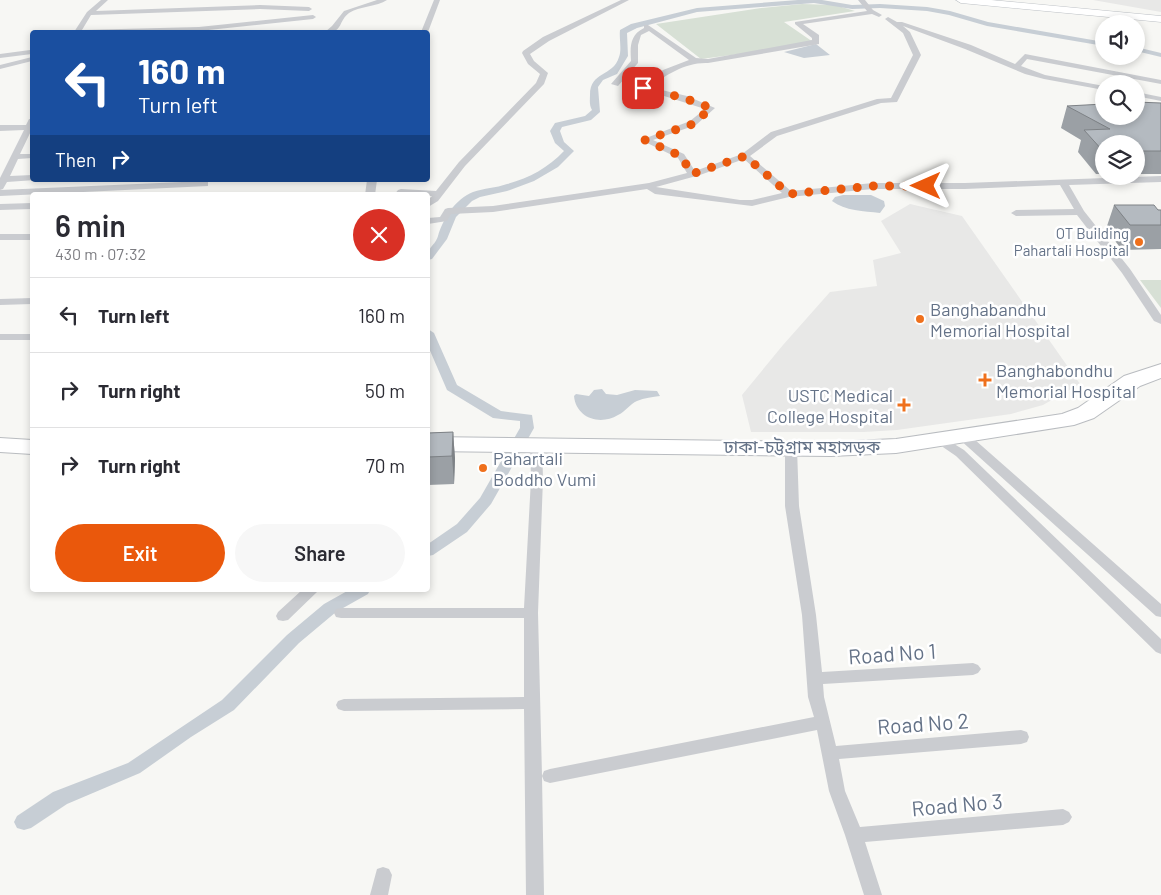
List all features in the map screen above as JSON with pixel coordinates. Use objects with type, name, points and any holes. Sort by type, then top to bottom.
[{"type":"highway","name":"ঢাকা-চট্টগ্রাম মহাসড়ক","points":[[430,444],[867,448],[952,438],[1078,417],[1132,381],[1161,371]]},
{"type":"highway","points":[[0,445],[30,447]]},
{"type":"main road","points":[[961,0],[1161,19]]},
{"type":"street","points":[[78,30],[89,13],[105,0]]},
{"type":"street","points":[[202,21],[219,0]]},
{"type":"street","points":[[332,30],[346,12],[384,0]]},
{"type":"street","points":[[425,30],[437,0]]},
{"type":"street","points":[[430,202],[439,194],[462,164],[540,84],[544,73],[531,62],[526,53],[546,39],[626,0]]},
{"type":"street","points":[[863,2],[872,12],[888,19],[968,47],[1016,68],[1044,77],[1095,86]]},
{"type":"street","points":[[89,13],[202,21],[260,7],[309,9]]},
{"type":"street","points":[[692,174],[681,156],[645,140],[693,124],[711,108],[684,98],[643,88],[666,72],[694,60],[717,61],[816,42],[816,37],[797,23],[872,12]]},
{"type":"street","points":[[100,30],[202,21],[312,17]]},
{"type":"street","points":[[430,221],[444,219],[448,211],[466,211],[648,186],[692,174],[745,156],[774,134],[880,101],[894,100],[917,55],[906,32],[888,19]]},
{"type":"street","points":[[615,84],[635,61],[634,45],[638,34],[648,27],[694,60]]},
{"type":"street","points":[[0,56],[30,52]]},
{"type":"street","points":[[1016,68],[1025,56],[1161,82]]},
{"type":"street","points":[[0,67],[30,60]]},
{"type":"street","points":[[1145,96],[1161,99]]},
{"type":"street","points":[[0,128],[30,128],[2,183]]},
{"type":"street","points":[[14,157],[30,156]]},
{"type":"street","points":[[745,156],[789,194]]},
{"type":"street","points":[[2,183],[30,178]]},
{"type":"street","points":[[648,186],[655,191],[666,190],[740,203],[752,203],[789,194],[873,186],[965,186],[1161,179]]},
{"type":"street","points":[[0,193],[172,182],[205,184]]},
{"type":"street","points":[[1064,182],[1080,212],[1126,271],[1161,321]]},
{"type":"street","points":[[430,194],[439,194]]},
{"type":"street","points":[[0,207],[30,206]]},
{"type":"street","points":[[1016,213],[1080,212]]},
{"type":"street","points":[[0,237],[30,237]]},
{"type":"street","points":[[0,302],[30,301]]},
{"type":"street","points":[[0,337],[30,337]]},
{"type":"street","points":[[952,438],[1158,606]]},
{"type":"street","points":[[952,438],[960,452],[1161,648]]},
{"type":"street","points":[[526,445],[537,479],[531,613],[535,895]]},
{"type":"street","points":[[791,448],[792,506],[809,615],[816,697],[837,791],[854,835],[873,895]]},
{"type":"street","points":[[283,616],[310,592]]},
{"type":"street","points":[[342,613],[531,613]]},
{"type":"street","name":"Road No 1","points":[[814,679],[973,669]]},
{"type":"street","points":[[344,705],[531,703]]},
{"type":"street","points":[[550,776],[823,722]]},
{"type":"street","name":"Road No 2","points":[[829,753],[1021,737]]},
{"type":"street","name":"Road No 3","points":[[854,835],[1063,817]]},
{"type":"street","points":[[379,895],[383,875]]},
{"type":"shaded area","points":[[1093,0],[1161,0],[1161,12]]},
{"type":"shaded area","points":[[802,4],[835,5],[855,11],[784,22],[816,44],[701,59],[656,24],[761,8]]},
{"type":"shaded area","points":[[816,44],[830,55],[804,58],[784,52]]},
{"type":"shaded area","points":[[843,195],[871,195],[884,201],[885,206],[880,213],[849,209],[832,201],[835,197]]},
{"type":"shaded area","name":"Banghabandhu Memorial Hospital","points":[[910,204],[962,216],[1080,384],[1043,405],[1011,414],[897,430],[864,432],[751,432],[742,395],[830,292],[877,286],[873,260],[901,253],[881,221]]},
{"type":"shaded area","points":[[1140,280],[1161,280],[1161,308]]},
{"type":"shaded area","points":[[602,389],[606,394],[617,395],[635,390],[657,391],[660,396],[637,401],[621,414],[604,420],[597,420],[584,415],[579,410],[574,396],[576,394],[589,396],[594,390]]},
{"type":"building","points":[[1145,102],[1161,103],[1161,151],[1145,151],[1145,135],[1095,135],[1095,142],[1084,130],[1110,129],[1103,125],[1145,125]]},
{"type":"building","points":[[1095,104],[1095,121],[1067,106]]},
{"type":"building","points":[[1114,205],[1154,205],[1158,210],[1161,210],[1161,225],[1130,225]]},
{"type":"building","points":[[453,432],[452,456],[430,457],[430,433]]},
{"type":"waterway","points":[[430,254],[442,239],[446,226],[452,216],[468,199],[477,194],[522,183],[547,171],[562,159],[569,151],[560,143],[555,131],[558,125],[588,118],[597,110],[594,106],[594,87],[600,78],[614,72],[624,56],[623,32],[634,26],[697,10],[814,1],[852,7],[880,6],[927,9],[950,13],[987,24],[1095,42]]},
{"type":"waterway","points":[[1145,51],[1161,55]]},
{"type":"waterway","points":[[430,338],[452,387],[498,415],[527,418],[527,428],[486,501],[462,528],[430,550]]},
{"type":"waterway","points":[[24,822],[60,798],[134,768],[185,732],[228,705],[293,639],[330,608],[358,592]]},
{"type":"place","name":"OT Building Pahartali Hospital","points":[[1139,242]]},
{"type":"place","name":"Banghabandhu Memorial Hospital","points":[[920,319]]},
{"type":"place","name":"Banghabondhu Memorial Hospital","points":[[985,380]]},
{"type":"place","name":"USTC Medical College Hospital","points":[[904,405]]},
{"type":"place","name":"Pahartali Boddho Vumi","points":[[483,468]]},
{"type":"route","points":[[643,88],[684,98],[711,108],[693,124],[645,140],[681,156],[692,174],[745,156],[789,194],[873,186],[926,186]]}]
